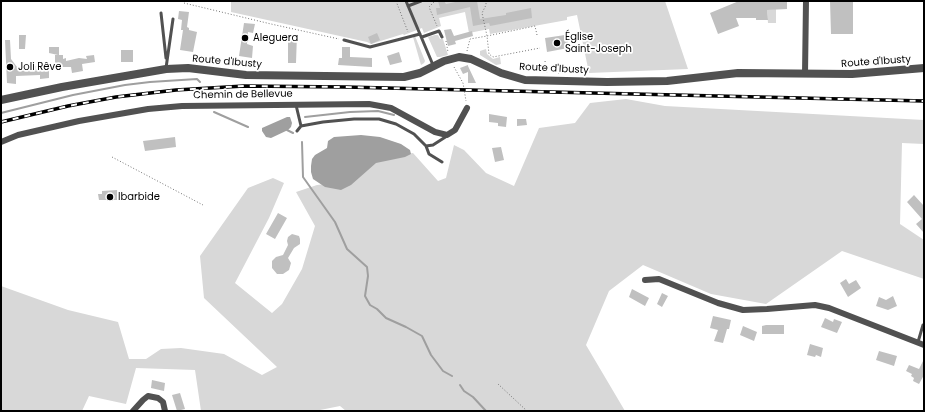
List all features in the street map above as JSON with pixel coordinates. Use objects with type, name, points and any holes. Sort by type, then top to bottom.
[{"type":"street","points":[[805,74],[806,1]]},
{"type":"street","name":"Route d'Ibusty","points":[[1,100],[166,65],[246,75],[392,78],[412,76],[452,56],[478,61],[501,73],[525,80],[655,82],[731,73],[852,74],[924,68]]},
{"type":"street","name":"Chemin de Bellevue","points":[[1,142],[18,135],[72,123],[148,109],[182,106],[369,104],[392,108],[435,132],[447,135]]},
{"type":"street","points":[[447,135],[455,130],[467,108]]},
{"type":"street","points":[[645,280],[659,279],[718,303],[743,310],[815,305],[829,308],[921,343]]},
{"type":"street","points":[[133,411],[148,396],[153,396],[163,402],[165,411]]},
{"type":"lane","points":[[406,1],[434,66]]},
{"type":"lane","points":[[408,6],[421,1]]},
{"type":"lane","points":[[161,13],[166,65]]},
{"type":"lane","points":[[166,65],[173,19]]},
{"type":"lane","points":[[344,40],[370,47],[439,31],[442,37]]},
{"type":"lane","points":[[296,105],[302,126]]},
{"type":"lane","points":[[297,131],[302,126],[354,119],[379,119],[405,128],[414,134],[426,146],[429,154],[442,162]]},
{"type":"lane","points":[[426,146],[433,145],[447,135]]},
{"type":"lane","points":[[921,343],[923,325]]},
{"type":"path","points":[[396,1],[409,37]]},
{"type":"path","points":[[438,1],[434,1],[429,7],[439,31]]},
{"type":"path","points":[[486,1],[486,5],[482,13],[489,54],[493,57],[540,48]]},
{"type":"path","points":[[184,3],[344,40]]},
{"type":"path","points":[[466,58],[470,39],[535,26],[537,35]]},
{"type":"path","points":[[442,37],[444,37],[452,56],[454,68],[463,83],[467,108]]},
{"type":"path","points":[[545,61],[547,73],[552,74],[579,68]]},
{"type":"path","points":[[112,157],[204,205]]},
{"type":"path","points":[[498,384],[527,411]]},
{"type":"shaded area","points":[[231,1],[665,1],[688,69],[589,73],[577,15],[567,17],[567,20],[490,34],[489,29],[469,33],[465,12],[439,18],[441,26],[424,33],[422,28],[404,35],[403,34],[371,44],[231,12]]},
{"type":"shaded area","points":[[776,9],[776,23],[768,23],[767,10]]},
{"type":"shaded area","points":[[438,35],[440,39],[443,39],[448,55],[437,57],[428,37]]},
{"type":"shaded area","points":[[415,36],[425,61],[421,65],[413,37]]},
{"type":"shaded area","points":[[486,49],[487,54],[493,59],[500,57],[501,64],[496,65],[480,55],[480,51]]},
{"type":"shaded area","points":[[626,99],[665,106],[924,120],[924,144],[902,143],[900,224],[924,240],[924,279],[842,251],[766,304],[711,294],[643,265],[609,291],[586,345],[625,411],[346,411],[340,406],[315,411],[201,411],[195,370],[136,368],[126,404],[89,396],[82,411],[1,411],[1,286],[68,310],[118,322],[129,359],[146,359],[161,349],[181,348],[224,354],[262,375],[277,367],[204,298],[200,256],[248,188],[273,178],[284,183],[269,218],[235,283],[272,313],[282,304],[302,269],[315,226],[296,192],[317,185],[347,182],[375,160],[413,153],[438,181],[446,178],[454,145],[464,150],[486,173],[514,186],[539,128],[575,123],[590,103]]},
{"type":"shaded area","points":[[290,117],[292,123],[288,130],[271,138],[266,137],[262,131],[262,128]]},
{"type":"shaded area","points":[[361,135],[380,137],[401,144],[410,150],[411,154],[405,157],[376,163],[351,185],[341,190],[325,187],[313,179],[311,172],[312,159],[315,155],[327,148],[328,141],[334,137]]},
{"type":"building","points":[[438,1],[444,1],[446,4],[460,1],[477,1],[480,19],[506,15],[506,13],[531,8],[532,18],[490,26],[489,23],[473,26],[470,7],[437,15],[436,8],[440,8]]},
{"type":"building","points":[[739,1],[787,1],[787,9],[767,10],[768,20],[756,20],[756,18],[736,18],[739,26],[718,34],[710,13]]},
{"type":"building","points":[[830,1],[853,1],[853,34],[831,34]]},
{"type":"building","points":[[179,11],[189,12],[187,27],[189,30],[197,32],[193,52],[180,50],[183,30],[181,30],[182,20],[178,19]]},
{"type":"building","name":"Aleguera","points":[[244,23],[255,24],[253,33],[248,32],[247,44],[253,46],[252,58],[239,56]]},
{"type":"building","points":[[451,29],[454,36],[472,31],[473,36],[455,41],[456,44],[448,46],[444,30]]},
{"type":"building","points":[[377,33],[380,40],[371,44],[368,37]]},
{"type":"building","points":[[290,34],[297,34],[296,63],[288,63],[288,37],[290,38]]},
{"type":"building","points":[[19,35],[26,35],[25,49],[19,49]]},
{"type":"building","name":"Église Saint-Joseph","points":[[565,35],[568,41],[568,48],[547,52],[545,38]]},
{"type":"building","points":[[5,40],[10,40],[11,59],[17,67],[36,66],[36,69],[49,68],[49,78],[40,79],[40,75],[16,76],[16,84],[7,83]]},
{"type":"building","points":[[49,47],[59,47],[59,55],[63,55],[63,59],[66,58],[66,61],[79,58],[87,59],[86,56],[94,55],[95,62],[82,64],[83,71],[72,73],[71,67],[55,67],[55,55],[58,55],[49,53]]},
{"type":"building","points":[[342,47],[350,47],[350,57],[372,58],[372,67],[338,65],[339,58],[342,58]]},
{"type":"building","points":[[121,50],[133,50],[133,62],[121,62]]},
{"type":"building","points":[[399,52],[402,62],[390,65],[387,56]]},
{"type":"building","points":[[468,65],[476,83],[468,83],[468,72],[463,74],[460,68]]},
{"type":"building","points":[[489,114],[507,117],[506,127],[498,126],[498,123],[489,122]]},
{"type":"building","points":[[517,119],[526,119],[527,125],[517,126]]},
{"type":"building","points":[[175,137],[176,147],[145,151],[143,141]]},
{"type":"building","points":[[501,147],[504,160],[495,162],[492,148]]},
{"type":"building","name":"Ibarbide","points":[[117,190],[118,194],[121,194],[122,200],[99,200],[98,194],[102,194],[102,191]]},
{"type":"building","points":[[914,195],[924,206],[924,233],[916,224],[922,219],[907,202]]},
{"type":"building","points":[[278,213],[287,218],[275,239],[266,234]]},
{"type":"building","points":[[292,234],[299,236],[300,244],[294,248],[288,258],[291,263],[289,270],[283,274],[277,274],[272,268],[272,261],[276,257],[283,255],[288,245],[288,237]]},
{"type":"building","points":[[846,279],[849,284],[856,280],[861,288],[848,297],[840,283]]},
{"type":"building","points":[[632,289],[649,298],[645,306],[629,297]]},
{"type":"building","points":[[662,293],[668,296],[662,307],[657,304]]},
{"type":"building","points":[[893,296],[897,306],[888,310],[876,306],[879,297],[886,300]]},
{"type":"building","points":[[713,316],[731,320],[723,343],[714,341],[718,330],[710,328]]},
{"type":"building","points":[[825,318],[833,322],[834,319],[842,322],[837,333],[821,327]]},
{"type":"building","points":[[784,325],[784,334],[762,334],[762,326]]},
{"type":"building","points":[[743,326],[757,332],[754,341],[740,335]]},
{"type":"building","points":[[810,344],[823,348],[821,357],[816,355],[815,357],[807,355]]},
{"type":"building","points":[[879,351],[897,356],[894,366],[876,360]]},
{"type":"building","points":[[924,359],[924,375],[919,384],[913,381],[914,378],[911,376],[912,374],[906,371],[909,365],[919,369]]},
{"type":"building","points":[[152,380],[165,383],[164,391],[151,388]]},
{"type":"building","points":[[180,393],[185,409],[177,411],[172,395]]},
{"type":"waterway","points":[[1,113],[73,95],[125,85],[197,79],[200,82]]},
{"type":"waterway","points":[[305,117],[350,112],[378,111],[394,115]]},
{"type":"waterway","points":[[214,112],[248,127]]},
{"type":"waterway","points":[[287,130],[293,133]]},
{"type":"waterway","points":[[302,142],[303,177],[335,222],[347,249],[367,267],[368,276],[365,296],[370,305],[377,309],[386,318],[422,336],[431,355],[443,371],[452,376]]},
{"type":"waterway","points":[[460,385],[464,391],[473,397],[486,411]]},
{"type":"railway","points":[[1,122],[68,106],[116,97],[176,90],[244,86],[345,87],[924,101]]},
{"type":"place","name":"Aleguera","points":[[245,38]]},
{"type":"place","name":"Église Saint-Joseph","points":[[557,43]]},
{"type":"place","name":"Joli Rêve","points":[[10,67]]},
{"type":"place","name":"Ibarbide","points":[[110,197]]}]
